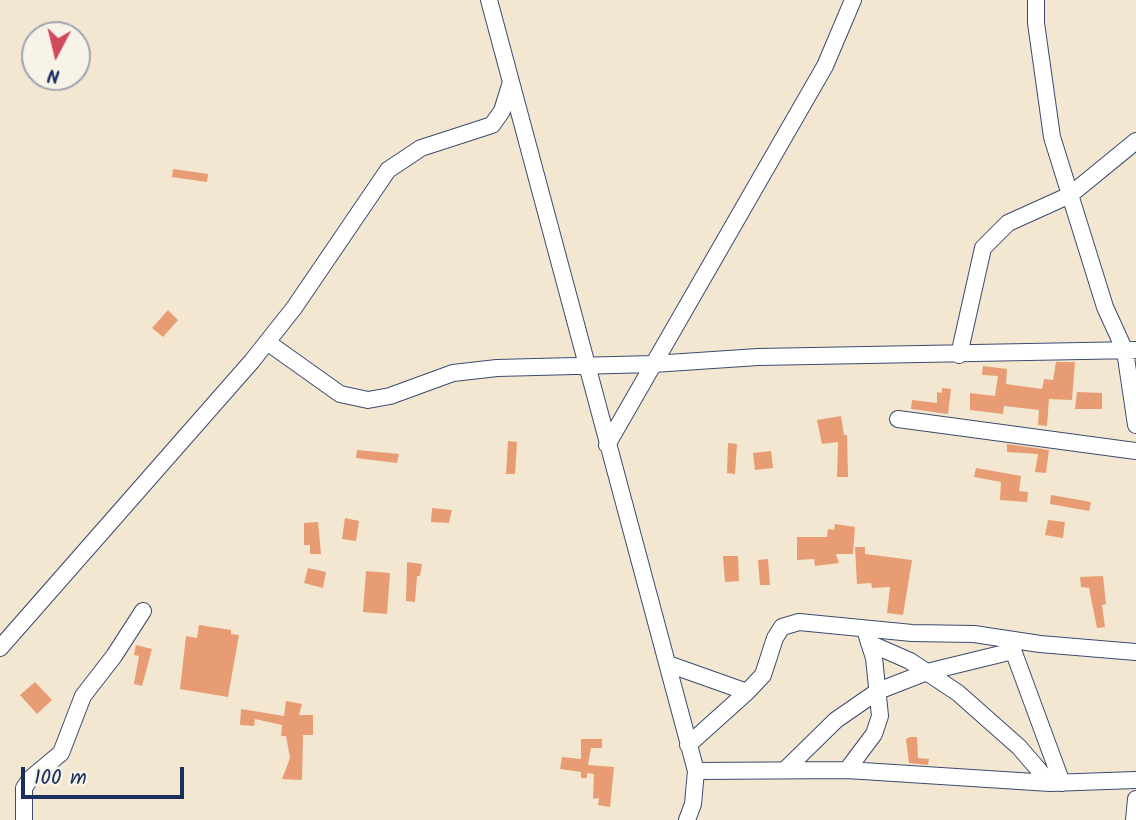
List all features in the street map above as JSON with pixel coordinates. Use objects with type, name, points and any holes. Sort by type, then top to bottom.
[{"type":"street","points":[[489,0],[695,771],[693,804],[687,820]]},
{"type":"street","points":[[607,445],[825,66],[853,0]]},
{"type":"street","points":[[1036,0],[1036,23],[1052,137],[1105,307],[1130,351],[1136,425]]},
{"type":"street","points":[[0,648],[267,342],[388,170],[421,148],[492,125],[502,111],[511,82]]},
{"type":"street","points":[[959,355],[984,248],[1008,223],[1070,195],[1136,141]]},
{"type":"street","points":[[267,342],[340,394],[368,400],[390,396],[453,373],[497,368],[653,364],[758,357],[1130,351]]},
{"type":"street","points":[[898,419],[1136,451]]},
{"type":"street","points":[[24,820],[24,788],[30,779],[61,753],[83,696],[114,656],[142,611]]},
{"type":"street","points":[[688,745],[763,675],[775,638],[782,628],[799,622],[867,635],[1136,652]]},
{"type":"street","points":[[867,635],[958,693],[1056,783]]},
{"type":"street","points":[[847,769],[874,734],[880,716],[867,635]]},
{"type":"street","points":[[787,768],[836,720],[878,691],[1011,645]]},
{"type":"street","points":[[1011,645],[1056,783]]},
{"type":"street","points":[[668,664],[747,692]]},
{"type":"street","points":[[695,771],[847,769],[1056,783],[1136,780]]},
{"type":"street","points":[[1134,820],[1136,799]]},
{"type":"building","points":[[173,169],[208,174],[207,182],[172,177]]},
{"type":"building","points":[[168,310],[178,320],[163,337],[152,328]]},
{"type":"building","points":[[1056,362],[1075,362],[1072,400],[1049,399],[1047,426],[1038,425],[1039,410],[1004,406],[1003,414],[970,410],[970,393],[995,396],[998,376],[982,375],[983,366],[1007,369],[1006,384],[1042,389],[1044,379],[1053,380]]},
{"type":"building","points":[[942,388],[951,389],[948,414],[911,409],[912,400],[937,403],[937,392],[942,393]]},
{"type":"building","points":[[1077,392],[1102,393],[1102,409],[1075,409]]},
{"type":"building","points":[[841,416],[844,435],[847,435],[848,477],[837,477],[838,442],[822,444],[817,420]]},
{"type":"building","points":[[508,441],[517,442],[515,474],[506,474]]},
{"type":"building","points":[[728,443],[737,444],[735,474],[727,473]]},
{"type":"building","points":[[1007,444],[1049,450],[1046,473],[1035,472],[1038,454],[1007,452]]},
{"type":"building","points":[[357,450],[399,454],[397,463],[356,458]]},
{"type":"building","points":[[771,451],[773,468],[755,470],[753,453]]},
{"type":"building","points":[[976,468],[1021,476],[1019,491],[1028,492],[1027,502],[1000,500],[1001,482],[974,477]]},
{"type":"building","points":[[1051,495],[1091,502],[1089,511],[1050,504]]},
{"type":"building","points":[[432,508],[452,510],[449,523],[431,522]]},
{"type":"building","points":[[345,518],[359,521],[356,541],[342,539]]},
{"type":"building","points":[[1048,520],[1065,522],[1063,538],[1045,535]]},
{"type":"building","points":[[318,522],[321,554],[310,554],[310,545],[304,545],[304,523]]},
{"type":"building","points":[[835,524],[855,527],[853,554],[836,554],[839,563],[815,566],[814,559],[797,560],[797,537],[827,537],[828,529],[834,530]]},
{"type":"building","points":[[855,547],[865,547],[865,554],[912,560],[903,615],[887,613],[890,587],[872,588],[871,583],[857,584]]},
{"type":"building","points":[[723,556],[738,556],[739,581],[725,582]]},
{"type":"building","points":[[768,559],[770,585],[760,585],[758,560]]},
{"type":"building","points":[[407,562],[422,564],[420,576],[417,576],[415,602],[406,601]]},
{"type":"building","points":[[308,568],[326,572],[323,588],[304,583]]},
{"type":"building","points":[[366,571],[390,573],[387,614],[363,612]]},
{"type":"building","points":[[1103,576],[1106,604],[1102,605],[1105,627],[1097,628],[1089,588],[1081,587],[1080,577]]},
{"type":"building","points":[[199,625],[231,630],[231,634],[239,635],[228,697],[180,689],[186,636],[197,638]]},
{"type":"building","points":[[136,645],[152,649],[142,686],[134,684],[139,656],[134,655]]},
{"type":"building","points":[[35,682],[52,700],[37,714],[20,695]]},
{"type":"building","points":[[286,701],[302,704],[299,715],[313,715],[313,735],[303,735],[302,780],[282,779],[290,758],[286,736],[281,736],[282,725],[255,719],[254,726],[240,725],[241,709],[284,716]]},
{"type":"building","points":[[917,737],[918,758],[929,759],[928,765],[909,763],[906,739]]},
{"type":"building","points":[[581,739],[602,739],[602,748],[591,748],[588,765],[614,767],[610,807],[598,805],[599,798],[593,799],[594,774],[587,773],[587,778],[581,778],[581,772],[560,769],[562,757],[581,759]]}]
